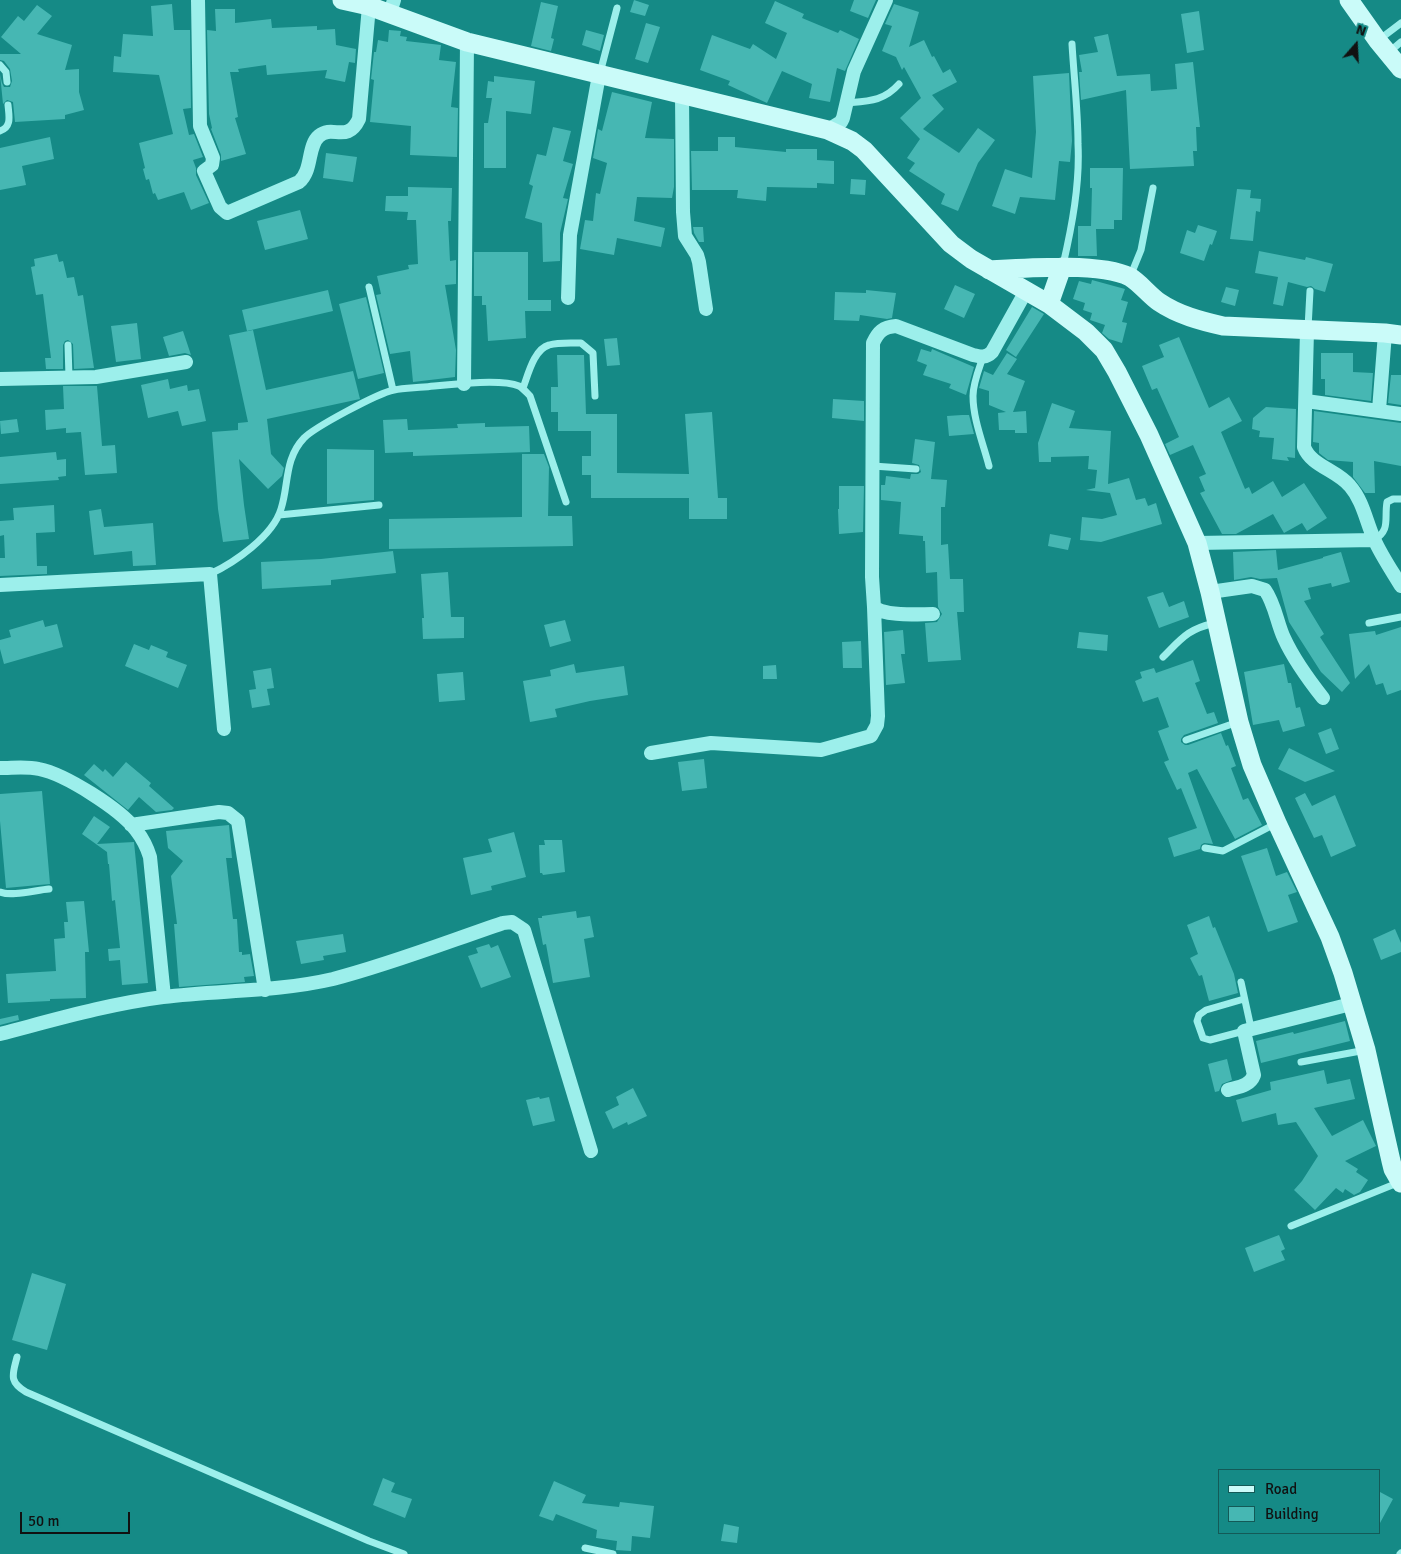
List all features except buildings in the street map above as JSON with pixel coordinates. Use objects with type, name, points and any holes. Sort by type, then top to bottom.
[{"type":"street","points":[[198,0],[200,126],[213,158],[212,164],[204,170],[220,207],[228,213],[298,182],[306,172],[314,142],[318,137],[328,133],[347,133],[352,131],[359,119],[370,6]]},
{"type":"street","points":[[342,0],[370,6],[392,6],[467,42],[828,130],[852,141],[864,150],[951,244],[989,270],[1050,304],[1086,332],[1104,350],[1118,372],[1149,435],[1197,543],[1239,722],[1252,765],[1330,937],[1344,973],[1351,1004],[1366,1050],[1391,1161],[1400,1182]]},
{"type":"street","points":[[828,130],[840,122],[846,112],[854,71],[886,0]]},
{"type":"street","points":[[1349,0],[1389,45],[1401,69]]},
{"type":"street","points":[[464,384],[467,42]]},
{"type":"street","points":[[568,298],[570,235],[599,75]]},
{"type":"street","points":[[682,95],[685,236],[697,255],[706,309]]},
{"type":"street","points":[[989,270],[1062,267],[1107,270],[1129,277],[1158,302],[1177,312],[1223,326],[1393,334],[1379,410]]},
{"type":"street","points":[[1050,304],[1062,267]]},
{"type":"street","points":[[651,753],[710,743],[821,750],[871,736],[878,716],[872,577],[873,343],[877,334],[889,327],[896,326],[983,357],[988,356],[1026,291]]},
{"type":"street","points":[[1307,331],[1304,446],[1306,454],[1339,475],[1350,485],[1359,498],[1374,540],[1401,586]]},
{"type":"street","points":[[0,380],[96,377],[186,362]]},
{"type":"street","points":[[1306,400],[1401,414]]},
{"type":"street","points":[[1197,543],[1374,540]]},
{"type":"street","points":[[0,585],[210,574],[224,729]]},
{"type":"street","points":[[1210,592],[1252,586],[1265,590],[1293,655],[1305,675],[1323,698]]},
{"type":"street","points":[[874,607],[878,611],[886,613],[933,614]]},
{"type":"street","points":[[0,768],[29,767],[56,775],[77,785],[121,815],[145,843],[150,857],[164,997]]},
{"type":"street","points":[[131,825],[219,812],[228,813],[238,821],[265,990]]},
{"type":"street","points":[[0,1034],[82,1012],[164,997],[265,990],[332,979],[417,954],[503,923],[512,922],[524,930],[590,1151]]},
{"type":"street","points":[[1228,1090],[1248,1084],[1254,1074],[1247,1029],[1351,1004]]},
{"type":"lane","points":[[599,75],[617,8]]},
{"type":"lane","points":[[1389,45],[1401,23]]},
{"type":"lane","points":[[1062,267],[1068,243],[1076,189],[1078,146],[1072,44]]},
{"type":"lane","points":[[0,65],[6,72],[7,82]]},
{"type":"lane","points":[[847,103],[867,101],[883,96],[891,93],[899,84]]},
{"type":"lane","points":[[0,131],[7,128],[9,122],[8,105]]},
{"type":"lane","points":[[1129,277],[1141,250],[1153,188]]},
{"type":"lane","points":[[369,287],[393,390]]},
{"type":"lane","points":[[1307,331],[1310,291]]},
{"type":"lane","points":[[522,388],[540,350],[548,345],[581,343],[593,353],[595,396]]},
{"type":"lane","points":[[68,345],[69,378]]},
{"type":"lane","points":[[983,357],[974,386],[973,396],[974,412],[989,466]]},
{"type":"lane","points":[[210,574],[228,566],[274,526],[279,515],[290,463],[296,447],[305,437],[315,429],[371,399],[393,390],[499,383],[517,385],[522,388],[530,396],[566,502]]},
{"type":"lane","points":[[873,466],[916,469]]},
{"type":"lane","points":[[1374,540],[1380,537],[1386,530],[1387,502],[1393,499],[1401,499]]},
{"type":"lane","points":[[279,515],[379,505]]},
{"type":"lane","points":[[1369,624],[1401,617]]},
{"type":"lane","points":[[1163,657],[1187,633],[1199,627],[1217,622]]},
{"type":"lane","points":[[1186,740],[1239,722]]},
{"type":"lane","points":[[1205,848],[1223,851],[1277,823]]},
{"type":"lane","points":[[0,892],[3,894],[48,889]]},
{"type":"lane","points":[[1241,982],[1244,999],[1247,1029],[1210,1040],[1203,1038],[1197,1021],[1199,1015],[1206,1010],[1244,999]]},
{"type":"lane","points":[[1301,1062],[1366,1050]]},
{"type":"lane","points":[[1291,1226],[1400,1182]]},
{"type":"lane","points":[[17,1357],[12,1377],[14,1383],[26,1392],[369,1541],[404,1554]]},
{"type":"lane","points":[[585,1548],[613,1554]]}]
